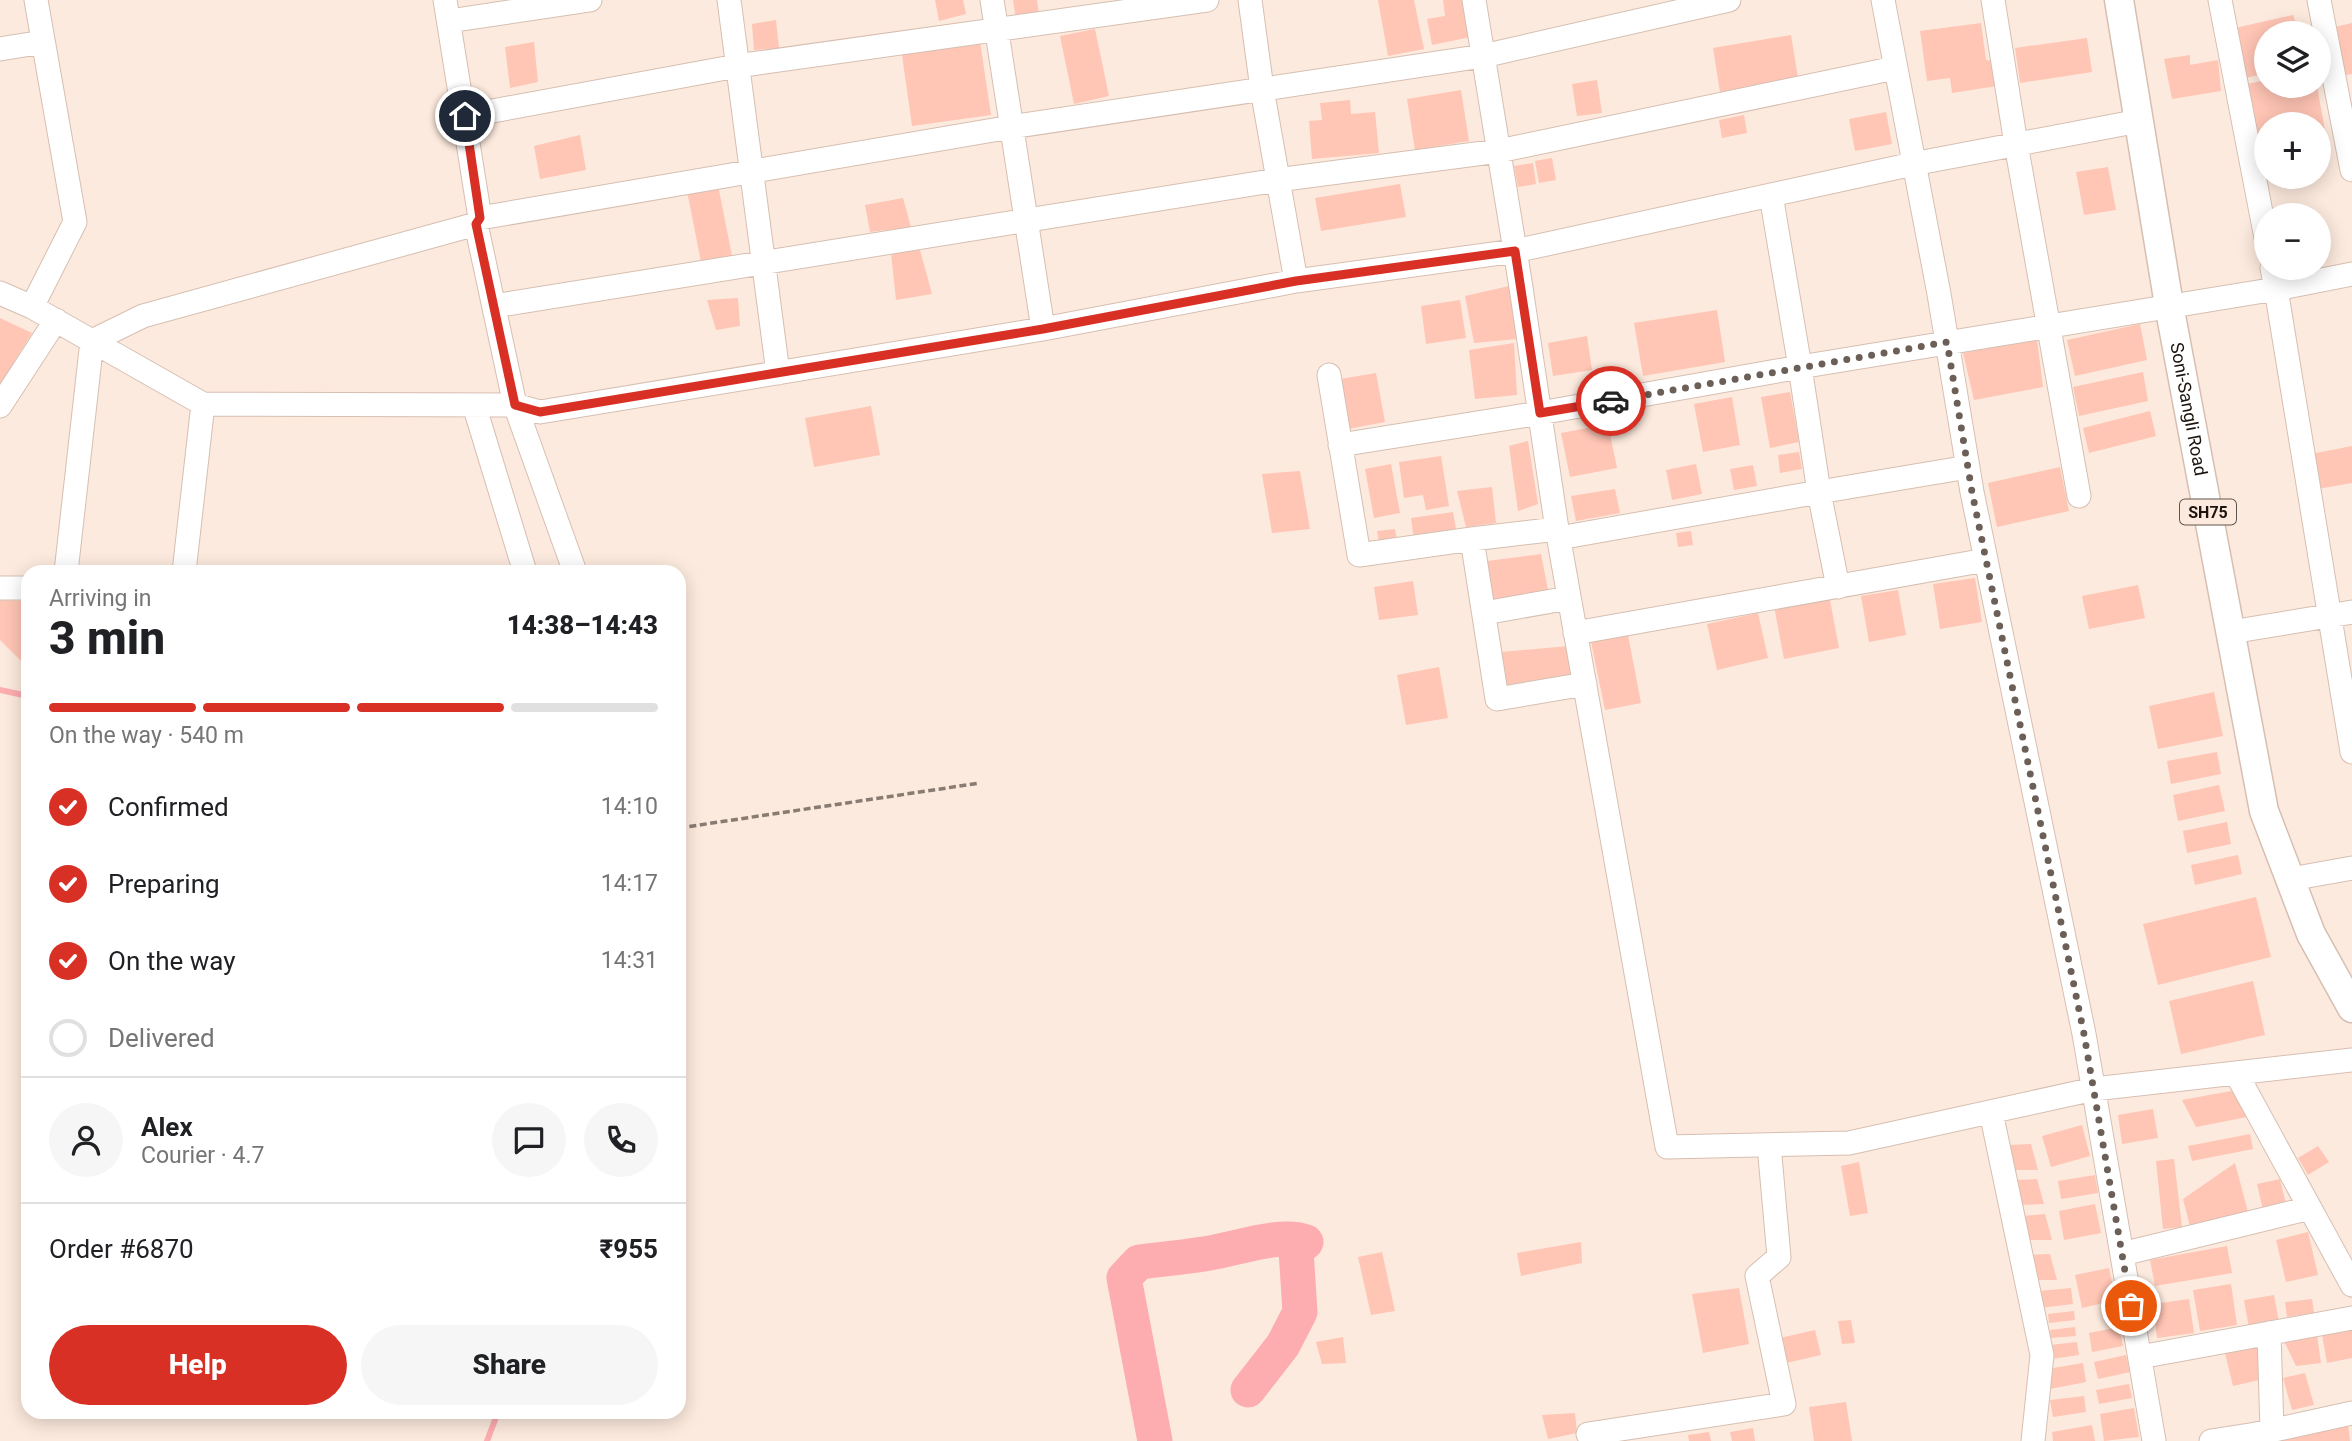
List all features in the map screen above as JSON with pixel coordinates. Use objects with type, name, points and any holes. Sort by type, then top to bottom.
[{"type":"main road","name":"Soni-Sangli Road","points":[[2119,0],[2169,305],[2264,811],[2311,934],[2352,1008]]},
{"type":"street","points":[[32,307],[75,222],[36,0]]},
{"type":"street","points":[[572,565],[515,405],[478,221],[465,116],[447,10],[590,0]]},
{"type":"street","points":[[729,0],[778,373]]},
{"type":"street","points":[[992,0],[1043,329]]},
{"type":"street","points":[[465,116],[737,66],[1207,0]]},
{"type":"street","points":[[1250,0],[1262,89],[1296,281]]},
{"type":"street","points":[[1474,0],[1558,533],[1667,1147],[1849,1143],[2094,1089],[2352,1060]]},
{"type":"street","points":[[92,341],[143,316],[478,221],[751,170],[1011,127],[1483,56],[1729,0]]},
{"type":"street","points":[[1883,0],[1986,561],[2084,1034],[2154,1441]]},
{"type":"street","points":[[1993,0],[2079,496]]},
{"type":"street","points":[[2220,0],[2259,203]]},
{"type":"street","points":[[2319,0],[2352,170]]},
{"type":"street","points":[[0,49],[43,42]]},
{"type":"street","points":[[494,306],[1277,180],[1499,151],[1895,68]]},
{"type":"street","points":[[0,293],[56,320],[203,404],[515,405],[540,412],[1043,329],[1296,281],[1515,251],[1913,164],[2138,121]]},
{"type":"street","points":[[1771,195],[1819,492],[1838,587]]},
{"type":"street","points":[[2331,275],[2352,274]]},
{"type":"street","points":[[1340,445],[2169,305],[2266,280]]},
{"type":"street","points":[[2274,280],[2352,752]]},
{"type":"street","points":[[0,406],[56,320]]},
{"type":"street","points":[[67,565],[92,341]]},
{"type":"street","points":[[1329,375],[1359,555],[1472,539],[1558,533],[1968,467]]},
{"type":"street","points":[[185,565],[203,404]]},
{"type":"street","points":[[474,405],[523,565]]},
{"type":"street","points":[[1472,539],[1497,699],[1585,684]]},
{"type":"street","points":[[1575,633],[1986,561]]},
{"type":"street","points":[[0,588],[21,588]]},
{"type":"street","points":[[1483,613],[1569,598]]},
{"type":"street","points":[[2231,632],[2352,612]]},
{"type":"street","points":[[2291,879],[2352,869]]},
{"type":"street","points":[[2236,1073],[2352,1285]]},
{"type":"street","points":[[1991,1112],[2042,1354],[2033,1441]]},
{"type":"street","points":[[1588,1434],[1784,1404],[1757,1276],[1779,1257],[1769,1145]]},
{"type":"street","points":[[2122,1254],[2310,1208]]},
{"type":"street","points":[[2140,1357],[2352,1318]]},
{"type":"street","points":[[2261,1435],[2269,1333]]},
{"type":"street","points":[[2211,1441],[2261,1435],[2352,1413]]},
{"type":"path","points":[[686,827],[980,783]]},
{"type":"building","points":[[935,0],[963,0],[966,14],[939,21]]},
{"type":"building","points":[[1013,0],[1037,0],[1039,15],[1016,19]]},
{"type":"building","points":[[1378,0],[1414,0],[1424,49],[1388,56]]},
{"type":"building","points":[[1443,0],[1464,0],[1471,37],[1432,45],[1427,19],[1445,16]]},
{"type":"building","points":[[2293,15],[2295,21],[2266,21]]},
{"type":"building","points":[[776,20],[779,48],[754,50],[752,24]]},
{"type":"building","points":[[1981,23],[1986,60],[1994,61],[1997,86],[1952,93],[1950,78],[1927,81],[1920,31]]},
{"type":"building","points":[[2352,23],[2352,74],[2345,75],[2335,27]]},
{"type":"building","points":[[2254,24],[2254,76],[2246,78],[2235,28]]},
{"type":"building","points":[[1095,29],[1109,96],[1074,104],[1060,36]]},
{"type":"building","points":[[1791,35],[1798,78],[1720,92],[1713,48]]},
{"type":"building","points":[[2087,38],[2092,72],[2020,83],[2015,48]]},
{"type":"building","points":[[980,41],[991,115],[912,126],[902,55]]},
{"type":"building","points":[[534,42],[538,82],[510,88],[505,47]]},
{"type":"building","points":[[2190,55],[2190,65],[2218,60],[2221,91],[2172,99],[2164,59]]},
{"type":"building","points":[[1597,80],[1602,113],[1577,116],[1572,84]]},
{"type":"building","points":[[2254,83],[2254,98],[2319,98],[2322,112],[2254,112],[2254,120],[2247,84]]},
{"type":"building","points":[[1461,90],[1469,141],[1415,150],[1407,99]]},
{"type":"building","points":[[1350,100],[1351,114],[1375,112],[1379,153],[1312,159],[1309,121],[1322,120],[1320,103]]},
{"type":"building","points":[[1886,112],[1892,144],[1855,151],[1849,119]]},
{"type":"building","points":[[1744,115],[1747,133],[1722,138],[1719,120]]},
{"type":"building","points":[[580,135],[586,170],[540,179],[534,146]]},
{"type":"building","points":[[1552,158],[1556,180],[1539,183],[1535,161]]},
{"type":"building","points":[[1533,163],[1536,184],[1518,187],[1514,166]]},
{"type":"building","points":[[2108,167],[2116,210],[2084,215],[2076,172]]},
{"type":"building","points":[[1400,184],[1406,217],[1321,231],[1315,198]]},
{"type":"building","points":[[718,185],[732,256],[701,262],[687,191]]},
{"type":"building","points":[[903,198],[911,227],[870,232],[865,205]]},
{"type":"building","points":[[920,250],[932,294],[896,300],[891,253]]},
{"type":"building","points":[[1509,286],[1517,339],[1474,343],[1465,296]]},
{"type":"building","points":[[738,298],[740,326],[716,330],[707,300]]},
{"type":"building","points":[[1460,300],[1466,338],[1426,344],[1421,306]]},
{"type":"building","points":[[1717,310],[1725,362],[1643,376],[1634,323]]},
{"type":"building","points":[[0,318],[32,333],[0,384]]},
{"type":"building","points":[[2140,324],[2147,360],[2075,376],[2067,340]]},
{"type":"building","points":[[1587,336],[1592,370],[1553,376],[1548,343]]},
{"type":"building","points":[[2037,339],[2043,387],[1974,400],[1963,353]]},
{"type":"building","points":[[1514,343],[1517,395],[1475,399],[1469,350]]},
{"type":"building","points":[[2143,372],[2148,401],[2079,416],[2073,387]]},
{"type":"building","points":[[1376,373],[1385,422],[1348,429],[1340,379]]},
{"type":"building","points":[[1790,392],[1799,442],[1770,448],[1761,397]]},
{"type":"building","points":[[1732,397],[1740,445],[1703,452],[1694,404]]},
{"type":"building","points":[[871,406],[880,455],[814,467],[805,418]]},
{"type":"building","points":[[2150,411],[2156,436],[2089,453],[2083,428]]},
{"type":"building","points":[[1608,424],[1617,468],[1570,477],[1561,433]]},
{"type":"building","points":[[1528,441],[1538,504],[1518,511],[1509,446]]},
{"type":"building","points":[[2352,446],[2352,483],[2312,490],[2306,455]]},
{"type":"building","points":[[1799,452],[1802,469],[1780,473],[1778,455]]},
{"type":"building","points":[[1441,456],[1449,506],[1426,510],[1423,495],[1404,498],[1399,462]]},
{"type":"building","points":[[1391,464],[1400,513],[1374,518],[1365,469]]},
{"type":"building","points":[[1696,464],[1702,494],[1672,500],[1666,470]]},
{"type":"building","points":[[1753,465],[1757,486],[1734,490],[1730,469]]},
{"type":"building","points":[[2060,467],[2069,511],[1997,527],[1988,483]]},
{"type":"building","points":[[1300,471],[1310,529],[1272,533],[1262,474]]},
{"type":"building","points":[[1492,487],[1496,523],[1466,527],[1457,491]]},
{"type":"building","points":[[1615,489],[1620,513],[1576,521],[1571,496]]},
{"type":"building","points":[[1453,512],[1457,535],[1414,541],[1411,518]]},
{"type":"building","points":[[1395,529],[1397,540],[1379,542],[1377,531]]},
{"type":"building","points":[[1691,531],[1693,545],[1678,547],[1676,533]]},
{"type":"building","points":[[1541,554],[1549,595],[1494,602],[1487,561]]},
{"type":"building","points":[[1975,578],[1982,622],[1940,629],[1933,584]]},
{"type":"building","points":[[1413,581],[1418,615],[1379,620],[1374,587]]},
{"type":"building","points":[[2138,585],[2145,618],[2089,629],[2082,596]]},
{"type":"building","points":[[1898,590],[1906,635],[1869,642],[1861,596]]},
{"type":"building","points":[[1829,595],[1839,648],[1784,659],[1774,606]]},
{"type":"building","points":[[0,600],[21,601],[21,661],[0,640]]},
{"type":"building","points":[[1758,613],[1768,658],[1717,670],[1707,624]]},
{"type":"building","points":[[1628,635],[1641,703],[1605,710],[1591,642]]},
{"type":"building","points":[[1569,646],[1576,677],[1507,690],[1502,652]]},
{"type":"building","points":[[1439,667],[1448,718],[1406,725],[1397,675]]},
{"type":"building","points":[[2214,692],[2223,736],[2158,749],[2149,706]]},
{"type":"building","points":[[2217,752],[2221,774],[2171,784],[2167,761]]},
{"type":"building","points":[[2219,785],[2225,811],[2178,821],[2173,795]]},
{"type":"building","points":[[2227,822],[2231,844],[2187,853],[2183,831]]},
{"type":"building","points":[[2238,855],[2242,874],[2195,885],[2191,865]]},
{"type":"building","points":[[2256,897],[2271,957],[2158,985],[2143,924]]},
{"type":"building","points":[[2253,981],[2265,1035],[2181,1054],[2169,1001]]},
{"type":"building","points":[[2242,1089],[2247,1117],[2196,1127],[2182,1100]]},
{"type":"building","points":[[2153,1109],[2158,1138],[2122,1144],[2118,1115]]},
{"type":"building","points":[[2082,1125],[2090,1156],[2051,1167],[2042,1136]]},
{"type":"building","points":[[2250,1134],[2253,1149],[2192,1161],[2188,1146]]},
{"type":"building","points":[[2031,1144],[2038,1170],[2013,1170],[2009,1145]]},
{"type":"building","points":[[2318,1146],[2329,1162],[2308,1175],[2298,1158]]},
{"type":"building","points":[[2174,1159],[2182,1227],[2163,1229],[2156,1161]]},
{"type":"building","points":[[1859,1162],[1868,1213],[1850,1216],[1841,1166]]},
{"type":"building","points":[[2235,1163],[2248,1212],[2190,1227],[2183,1199]]},
{"type":"building","points":[[2095,1175],[2098,1193],[2061,1199],[2058,1181]]},
{"type":"building","points":[[2037,1179],[2044,1204],[2018,1205],[2014,1180]]},
{"type":"building","points":[[2280,1179],[2286,1204],[2263,1210],[2257,1184]]},
{"type":"building","points":[[2095,1204],[2101,1233],[2064,1240],[2059,1211]]},
{"type":"building","points":[[2045,1214],[2052,1240],[2027,1240],[2022,1216]]},
{"type":"building","points":[[2308,1232],[2318,1275],[2286,1282],[2276,1240]]},
{"type":"building","points":[[1581,1242],[1582,1263],[1521,1276],[1517,1253]]},
{"type":"building","points":[[2227,1246],[2232,1273],[2155,1286],[2150,1260]]},
{"type":"building","points":[[1382,1252],[1395,1311],[1371,1315],[1358,1257]]},
{"type":"building","points":[[2050,1254],[2057,1280],[2032,1280],[2027,1255]]},
{"type":"building","points":[[2109,1268],[2116,1300],[2082,1308],[2075,1275]]},
{"type":"building","points":[[2231,1284],[2237,1325],[2200,1331],[2193,1290]]},
{"type":"building","points":[[1739,1288],[1749,1344],[1703,1353],[1692,1294]]},
{"type":"building","points":[[2071,1288],[2073,1304],[2040,1308],[2039,1291]]},
{"type":"building","points":[[2274,1295],[2279,1322],[2249,1328],[2244,1300]]},
{"type":"building","points":[[2189,1299],[2194,1333],[2157,1338],[2153,1304]]},
{"type":"building","points":[[2312,1299],[2314,1313],[2287,1317],[2285,1302]]},
{"type":"building","points":[[2074,1311],[2075,1320],[2049,1323],[2048,1314]]},
{"type":"building","points":[[1851,1320],[1855,1343],[1842,1344],[1838,1321]]},
{"type":"building","points":[[2075,1327],[2076,1336],[2051,1338],[2050,1330]]},
{"type":"building","points":[[2119,1327],[2123,1346],[2092,1352],[2089,1333]]},
{"type":"building","points":[[2352,1329],[2352,1358],[2327,1363],[2322,1335]]},
{"type":"building","points":[[1815,1330],[1821,1355],[1786,1363],[1780,1338]]},
{"type":"building","points":[[2317,1336],[2321,1363],[2296,1366],[2284,1341]]},
{"type":"building","points":[[1343,1337],[1346,1363],[1322,1364],[1316,1342]]},
{"type":"building","points":[[2077,1342],[2079,1355],[2052,1359],[2050,1345]]},
{"type":"building","points":[[2261,1345],[2268,1378],[2233,1386],[2225,1353]]},
{"type":"building","points":[[2126,1355],[2130,1372],[2098,1379],[2094,1362]]},
{"type":"building","points":[[2083,1363],[2086,1382],[2050,1389],[2047,1369]]},
{"type":"building","points":[[2305,1373],[2314,1405],[2292,1410],[2283,1378]]},
{"type":"building","points":[[2129,1384],[2132,1398],[2099,1404],[2096,1390]]},
{"type":"building","points":[[2084,1396],[2086,1412],[2053,1417],[2050,1400]]},
{"type":"building","points":[[1846,1402],[1852,1441],[1814,1441],[1809,1407]]},
{"type":"building","points":[[2134,1408],[2139,1437],[2104,1441],[2100,1414]]},
{"type":"building","points":[[1575,1413],[1577,1433],[1548,1439],[1542,1415]]},
{"type":"building","points":[[2348,1424],[2350,1441],[2277,1441],[2277,1437]]},
{"type":"building","points":[[2092,1425],[2095,1441],[2053,1441],[2052,1432]]},
{"type":"building","points":[[1753,1428],[1755,1441],[1732,1441],[1730,1432]]},
{"type":"building","points":[[1709,1432],[1711,1441],[1689,1441],[1688,1435]]},
{"type":"waterway","points":[[0,690],[21,694]]},
{"type":"waterway","points":[[1155,1441],[1124,1278],[1139,1262],[1210,1253],[1272,1240],[1296,1239],[1306,1242],[1296,1250],[1300,1312],[1283,1345],[1248,1390]]},
{"type":"waterway","points":[[487,1441],[495,1419]]},
{"type":"way so far","points":[[1611,401],[1947,342],[1972,492],[2084,1034],[2131,1306]]},
{"type":"route","points":[[465,116],[480,218],[476,224],[515,405],[540,412],[1043,329],[1296,281],[1515,251],[1540,413],[1611,401]]}]
